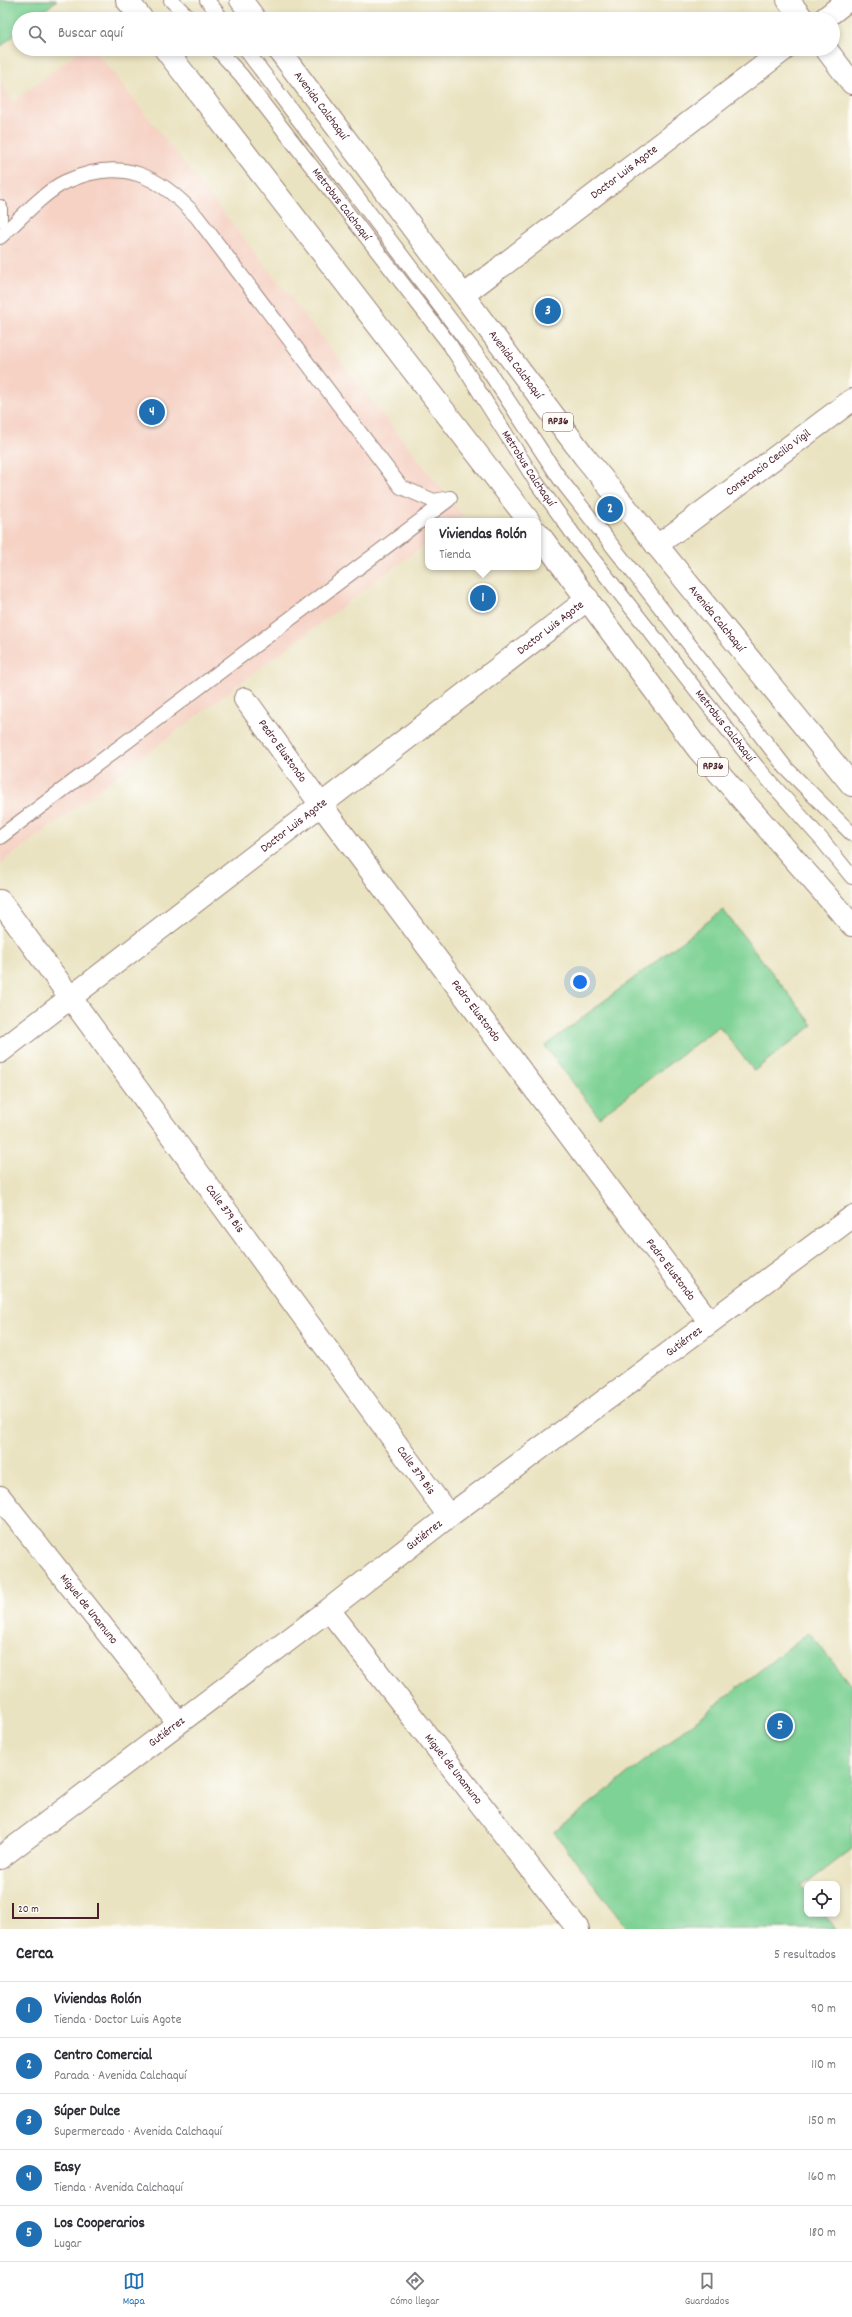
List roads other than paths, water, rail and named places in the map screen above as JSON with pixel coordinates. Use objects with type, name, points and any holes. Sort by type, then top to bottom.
[{"type":"street","points":[[127,0],[136,12]]},
{"type":"street","points":[[241,0],[250,12]]},
{"type":"street","points":[[788,0],[797,12]]},
{"type":"street","points":[[833,12],[848,0]]},
{"type":"street","points":[[170,56],[527,518]]},
{"type":"street","name":"Avenida Calchaquí","points":[[283,56],[573,442],[656,546],[852,785]]},
{"type":"street","name":"Doctor Luis Agote","points":[[464,295],[776,56]]},
{"type":"street","points":[[831,56],[852,83]]},
{"type":"street","name":"Constancio Cecilio Vigil","points":[[685,525],[852,400]]},
{"type":"street","points":[[656,546],[685,525]]},
{"type":"street","name":"RP36","points":[[541,537],[698,748],[852,925]]},
{"type":"street","name":"Doctor Luis Agote","points":[[0,1052],[588,599]]},
{"type":"street","name":"Pedro Elustondo","points":[[245,699],[321,805],[709,1321]]},
{"type":"street","name":"Calle 379 Bis","points":[[0,901],[69,998],[449,1516]]},
{"type":"street","name":"Gutiérrez","points":[[0,1858],[178,1722],[329,1610],[449,1516],[709,1321],[852,1217]]},
{"type":"street","name":"Miguel de Unamuno","points":[[0,1497],[178,1722]]},
{"type":"street","name":"Miguel de Unamuno","points":[[329,1610],[578,1929]]},
{"type":"lane","points":[[171,0],[183,12]]},
{"type":"lane","points":[[207,0],[216,12]]},
{"type":"lane","name":"Metrobus Calchaquí","points":[[223,56],[241,75],[450,345],[536,482],[573,534],[757,767],[822,840],[852,877]]},
{"type":"lane","name":"Metrobus Calchaquí","points":[[250,56],[484,364],[551,467],[598,528],[786,768],[852,834]]},
{"type":"lane","points":[[0,237],[33,206],[64,182],[97,171],[132,170],[156,181],[180,198],[197,217],[401,488],[434,501],[450,498],[0,837]]},
{"type":"lane","points":[[0,207],[0,220]]},
{"type":"place","name":"Súper Dulce","points":[[548,311]]},
{"type":"place","name":"Easy","points":[[152,412]]},
{"type":"place","name":"Centro Comercial","points":[[610,509]]},
{"type":"place","name":"Viviendas Rolón","points":[[483,598]]},
{"type":"place","name":"Los Cooperarios","points":[[780,1726]]}]
